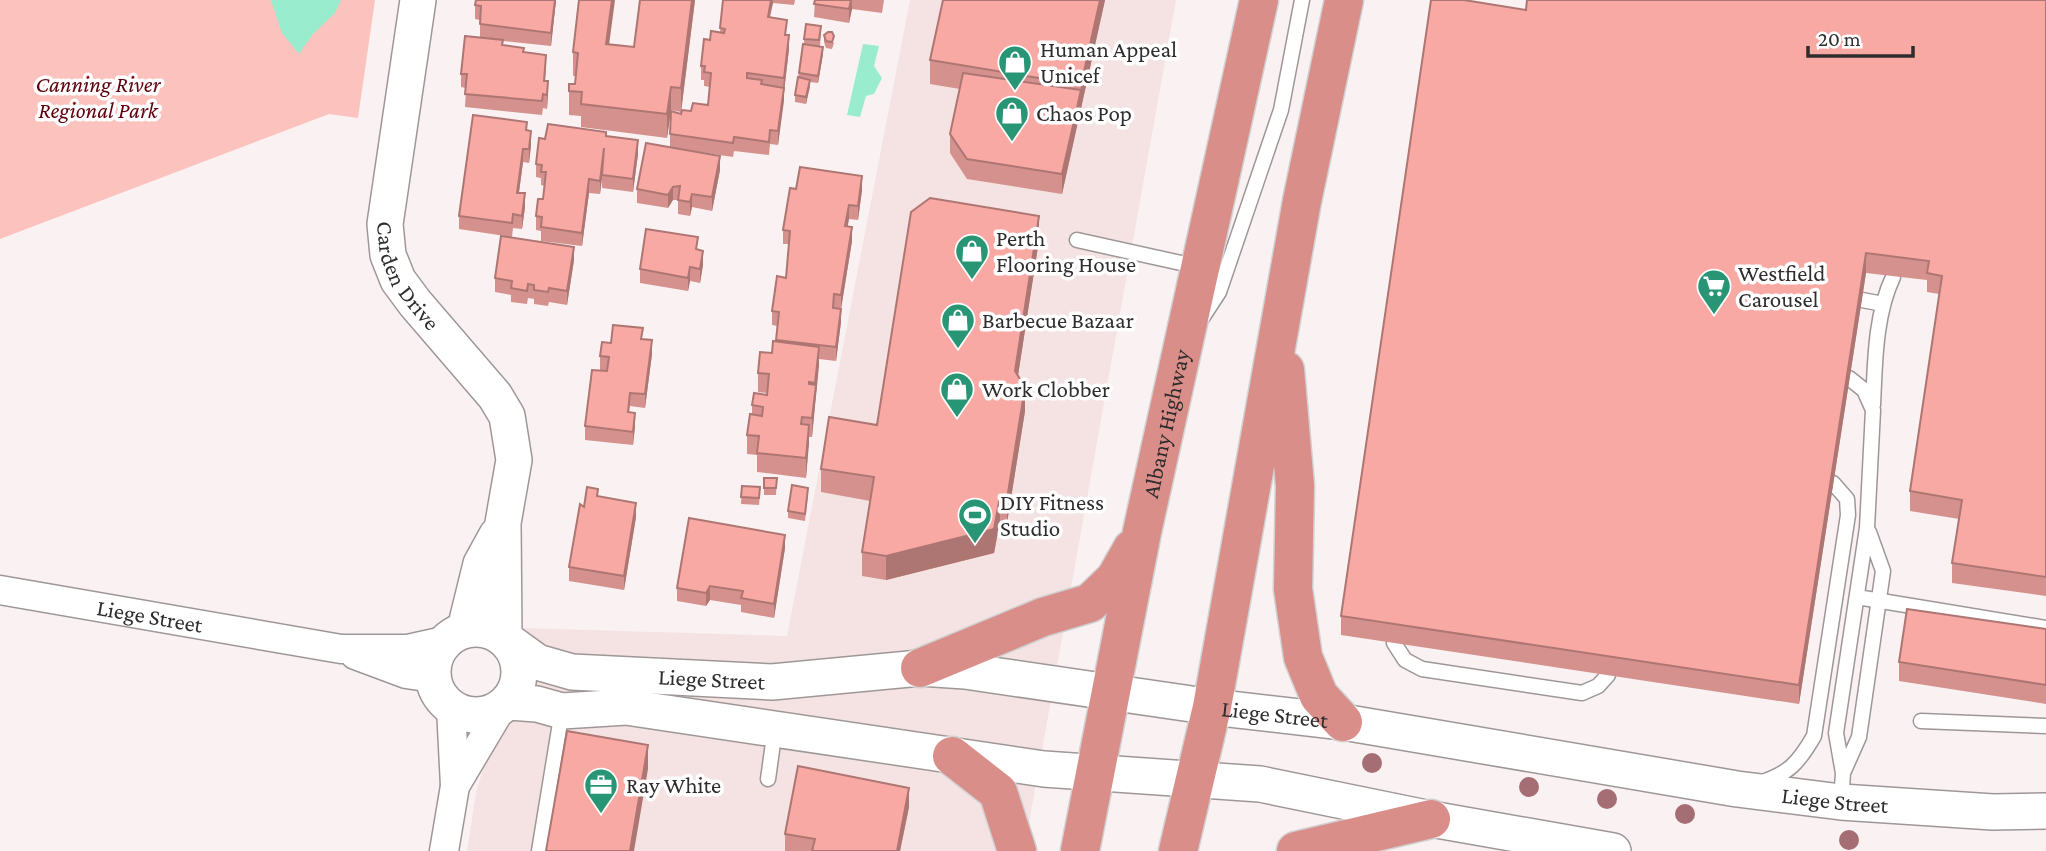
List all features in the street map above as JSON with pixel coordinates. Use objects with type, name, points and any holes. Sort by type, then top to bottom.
[{"type":"highway","name":"Albany Highway","points":[[1080,851],[1142,532],[1259,0]]},
{"type":"highway","points":[[1178,851],[1212,708],[1302,201],[1344,0]]},
{"type":"highway","points":[[1281,319],[1295,486],[1293,589],[1303,657],[1319,696],[1343,723]]},
{"type":"highway","points":[[920,668],[1043,617],[1090,603],[1115,579],[1142,532]]},
{"type":"highway","points":[[952,756],[998,792],[1017,851]]},
{"type":"highway","points":[[1296,851],[1431,819]]},
{"type":"street","name":"Carden Drive","points":[[418,0],[385,224],[388,255],[398,280],[495,396],[507,416],[514,460],[503,523],[506,640]]},
{"type":"street","name":"Carden Drive","points":[[455,635],[481,565],[503,523]]},
{"type":"street","name":"Liege Street","points":[[0,590],[341,649],[408,649],[485,629],[537,662],[572,673],[772,682],[920,668],[965,671],[1212,708],[1343,723],[1737,789],[1842,787],[1993,812],[2046,811]]},
{"type":"street","points":[[444,851],[455,786],[451,708],[439,694],[433,678],[434,658],[455,635]]},
{"type":"street","points":[[455,786],[519,682],[518,661],[506,640]]},
{"type":"street","name":"Liege Street","points":[[341,649],[405,674],[433,678]]},
{"type":"street","name":"Liege Street","points":[[451,708],[468,715],[486,714],[505,704],[537,704],[562,710],[626,707],[952,756],[1095,773],[1261,784],[1431,819],[1613,851]]},
{"type":"lane","points":[[1182,348],[1219,292],[1280,110],[1302,0]]},
{"type":"lane","points":[[1077,240],[1199,267]]},
{"type":"lane","points":[[1842,787],[1836,733],[1867,528],[1875,363],[1883,303],[1893,276]]},
{"type":"lane","points":[[1862,300],[1883,303]]},
{"type":"lane","points":[[1849,378],[1864,390],[1873,410]]},
{"type":"lane","points":[[1737,789],[1774,778],[1800,760],[1814,736],[1848,515],[1847,499],[1833,483]]},
{"type":"lane","points":[[1842,787],[1859,737],[1883,571],[1867,528]]},
{"type":"lane","points":[[1857,597],[2046,628]]},
{"type":"lane","points":[[1394,643],[1405,660],[1422,669],[1582,693],[1598,686],[1608,675]]},
{"type":"lane","points":[[539,851],[562,710]]},
{"type":"lane","points":[[1921,721],[2046,726]]},
{"type":"lane","points":[[768,779],[775,729]]},
{"type":"shaded area","points":[[271,0],[341,0],[335,13],[312,35],[299,54],[282,33]]},
{"type":"shaded area","points":[[910,0],[1176,0],[1024,851],[467,851],[476,793],[523,628],[787,636]]},
{"type":"shaded area","points":[[863,44],[879,46],[874,66],[882,78],[874,94],[866,96],[860,117],[847,115]]},
{"type":"green space","name":"Canning River Regional Park","points":[[0,0],[375,0],[358,118],[329,114],[0,239]]},
{"type":"building","points":[[476,0],[555,0],[551,33],[480,24],[481,6],[475,5]]},
{"type":"building","points":[[579,0],[612,0],[606,44],[634,47],[640,0],[692,0],[681,88],[671,87],[667,114],[581,104],[582,92],[569,91],[569,84],[575,84],[578,53],[573,52]]},
{"type":"building","points":[[723,0],[771,0],[768,17],[787,20],[785,35],[789,35],[784,78],[747,73],[747,78],[762,80],[761,84],[784,88],[778,131],[770,130],[769,142],[734,137],[733,143],[670,134],[671,111],[681,114],[682,110],[691,111],[693,103],[708,105],[711,73],[704,72],[705,66],[701,66],[704,39],[710,40],[711,31],[724,33],[725,29],[720,28]]},
{"type":"building","points":[[815,0],[851,0],[849,9],[814,4]]},
{"type":"building","points":[[943,0],[1100,0],[1081,85],[930,60]]},
{"type":"building","name":"Westfield Carousel","points":[[1431,0],[1464,0],[1526,10],[1527,0],[2046,0],[2046,577],[1952,563],[1962,500],[1910,491],[1942,276],[1927,273],[1929,261],[1866,253],[1799,685],[1341,616]]},
{"type":"building","points":[[806,24],[821,26],[819,40],[804,39]]},
{"type":"building","points":[[832,32],[834,36],[832,42],[826,41],[824,35]]},
{"type":"building","points":[[465,36],[503,40],[502,45],[524,48],[523,52],[546,55],[544,81],[548,81],[547,95],[543,94],[542,101],[465,94],[467,74],[461,74]]},
{"type":"building","points":[[803,44],[823,47],[818,76],[799,73]]},
{"type":"building","points":[[963,73],[1081,90],[1062,174],[967,159],[950,134]]},
{"type":"building","points":[[798,77],[810,80],[806,97],[795,95]]},
{"type":"building","points":[[473,115],[527,122],[526,130],[531,131],[529,149],[523,149],[517,193],[525,193],[522,216],[513,214],[512,223],[459,216]]},
{"type":"building","points":[[548,124],[606,132],[606,136],[638,140],[633,179],[602,175],[604,148],[600,181],[589,179],[582,233],[541,227],[542,217],[536,216],[538,199],[543,199],[546,172],[541,172],[542,165],[536,164],[539,138],[545,139]]},
{"type":"building","points":[[646,143],[720,156],[712,197],[692,194],[690,202],[678,200],[680,186],[673,187],[668,195],[637,189]]},
{"type":"building","points":[[800,167],[862,176],[858,206],[849,205],[845,226],[852,227],[841,295],[834,294],[833,308],[841,309],[836,347],[776,340],[779,312],[772,311],[777,276],[786,278],[790,231],[783,230],[790,188],[796,189]]},
{"type":"building","points":[[930,198],[1039,216],[1015,371],[1025,387],[1007,499],[1000,497],[994,529],[886,556],[862,552],[874,477],[821,469],[829,417],[877,425],[911,212]]},
{"type":"building","points":[[646,229],[698,237],[696,249],[703,251],[700,269],[690,267],[688,278],[640,269]]},
{"type":"building","points":[[501,236],[574,247],[567,291],[549,288],[548,292],[534,290],[534,285],[528,284],[527,291],[511,288],[512,281],[495,278]]},
{"type":"building","points":[[613,325],[643,328],[641,339],[652,340],[645,394],[630,393],[628,412],[635,413],[633,432],[585,426],[592,370],[607,371],[609,357],[600,356],[602,342],[611,343]]},
{"type":"building","points":[[773,341],[819,347],[815,383],[809,382],[816,385],[812,418],[802,417],[801,424],[809,425],[806,458],[757,453],[759,436],[747,435],[750,414],[762,416],[763,407],[752,405],[754,393],[767,395],[769,374],[758,373],[760,352],[772,353]]},
{"type":"building","points":[[764,478],[777,478],[776,488],[764,488]]},
{"type":"building","points":[[792,485],[808,488],[805,514],[788,511]]},
{"type":"building","points":[[742,486],[760,487],[759,498],[741,497]]},
{"type":"building","points":[[587,487],[598,489],[597,496],[636,503],[624,576],[569,567],[580,504],[584,507]]},
{"type":"building","points":[[689,518],[785,535],[774,604],[741,598],[743,591],[710,586],[706,593],[677,588]]},
{"type":"building","points":[[1907,609],[2046,629],[2046,685],[1899,662]]},
{"type":"building","points":[[567,731],[648,745],[630,851],[546,851]]},
{"type":"building","points":[[798,766],[909,788],[897,851],[812,851],[815,839],[785,834]]},
{"type":"place","name":"Human Appeal Unicef","points":[[1015,92]]},
{"type":"place","name":"Chaos Pop","points":[[1012,143]]},
{"type":"place","name":"Perth Flooring House","points":[[972,281]]},
{"type":"place","name":"Westfield Carousel","points":[[1714,316]]},
{"type":"place","name":"Barbecue Bazaar","points":[[958,350]]},
{"type":"place","name":"Work Clobber","points":[[957,419]]},
{"type":"place","name":"DIY Fitness Studio","points":[[975,545]]},
{"type":"place","name":"Ray White","points":[[601,815]]}]
